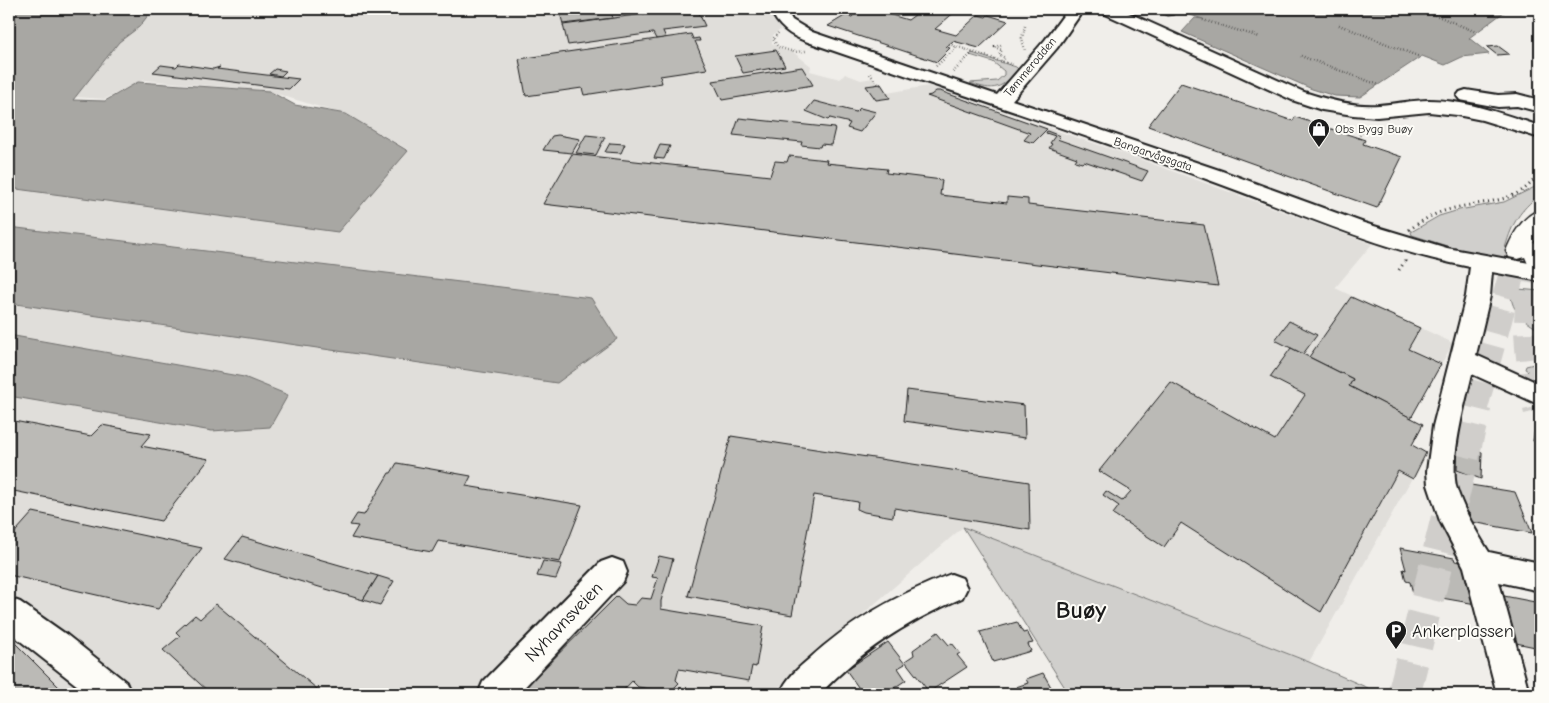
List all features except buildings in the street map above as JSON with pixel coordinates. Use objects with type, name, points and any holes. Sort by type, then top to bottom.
[{"type":"highway","points":[[1534,258],[1522,240],[1540,218]]},
{"type":"street","name":"Bangarvågsgata","points":[[780,9],[786,23],[794,30],[863,56],[1215,175],[1356,228],[1482,263],[1534,258]]},
{"type":"street","name":"Tømmerodden","points":[[1001,102],[1021,64],[1051,44],[1076,9]]},
{"type":"street","points":[[1107,9],[1291,102],[1353,109],[1377,110],[1429,106],[1457,109],[1486,115],[1519,126],[1540,139]]},
{"type":"street","points":[[1130,9],[1172,27]]},
{"type":"street","points":[[849,66],[863,56]]},
{"type":"street","points":[[876,79],[914,73]]},
{"type":"street","points":[[1457,109],[1452,96],[1498,101],[1517,100],[1540,106]]},
{"type":"street","points":[[1482,263],[1478,296],[1443,444],[1442,485],[1455,521],[1479,564],[1510,685]]},
{"type":"street","points":[[1462,359],[1540,395]]},
{"type":"street","points":[[1479,564],[1540,577]]},
{"type":"street","name":"Nyhavnsveien","points":[[495,694],[612,572]]},
{"type":"street","points":[[797,694],[818,671],[852,641],[885,618],[920,600],[951,588]]},
{"type":"street","points":[[9,613],[55,646],[114,694]]},
{"type":"path","points":[[845,9],[856,14]]},
{"type":"path","points":[[1421,9],[1476,32]]},
{"type":"path","points":[[1203,20],[1260,37]]},
{"type":"path","points":[[1339,25],[1420,57]]},
{"type":"path","points":[[949,44],[1002,61],[1021,64],[1026,55],[1022,38],[1025,26]]},
{"type":"path","points":[[772,40],[778,41]]},
{"type":"path","points":[[1001,45],[996,47],[1001,50],[1000,54],[1005,58],[1002,61]]},
{"type":"path","points":[[936,67],[957,47]]},
{"type":"path","points":[[952,72],[973,52]]},
{"type":"path","points":[[1300,56],[1379,85]]},
{"type":"path","points":[[1358,120],[1362,132],[1358,138]]},
{"type":"path","points":[[1404,236],[1420,221],[1452,208],[1506,197],[1526,188],[1538,175],[1540,139]]},
{"type":"shaded area","points":[[9,9],[153,9],[139,27],[119,42],[73,100],[105,101],[138,82],[269,91],[295,105],[346,114],[408,151],[338,232],[9,188]]},
{"type":"shaded area","points":[[150,9],[774,9],[780,30],[773,35],[772,43],[780,49],[793,52],[811,66],[810,71],[840,79],[845,74],[861,80],[873,78],[887,93],[928,86],[1120,152],[1372,244],[1335,288],[1453,343],[1411,418],[1423,424],[1412,445],[1426,453],[1309,662],[963,527],[771,694],[9,694],[9,230],[17,223],[9,222],[9,188],[335,230],[407,149],[349,116],[267,91],[143,80],[105,99],[75,97],[119,42]]},
{"type":"shaded area","points":[[1181,9],[1508,9],[1469,38],[1489,54],[1462,57],[1445,65],[1422,56],[1360,97],[1335,96],[1312,89],[1182,32],[1195,18],[1203,19],[1181,12]]},
{"type":"shaded area","points":[[972,53],[1018,69],[1002,85],[992,88],[978,86],[970,83],[997,81],[1004,75],[1004,71],[993,62],[970,55]]},
{"type":"shaded area","points":[[1537,186],[1540,187],[1540,194],[1518,218],[1505,248],[1540,258],[1540,267],[1450,250],[1450,247],[1412,235],[1411,232],[1439,216],[1459,210],[1504,202]]},
{"type":"shaded area","points":[[9,227],[591,298],[617,339],[557,383],[9,303]]},
{"type":"shaded area","points":[[1518,289],[1540,291],[1540,330],[1524,320],[1513,306],[1511,294]]},
{"type":"shaded area","points":[[9,335],[244,377],[288,395],[270,427],[212,431],[9,396]]},
{"type":"shaded area","points":[[1540,340],[1540,378],[1525,369],[1526,366],[1534,364],[1536,358],[1527,345],[1528,343]]},
{"type":"shaded area","points":[[963,527],[1309,662],[1368,688],[1370,694],[1069,694]]},
{"type":"tunnel","points":[[1475,407],[1518,251]]},
{"type":"tunnel","points":[[1537,258],[1529,296],[1527,332],[1531,369],[1539,407]]},
{"type":"tunnel","points":[[1404,694],[1475,406]]},
{"type":"tunnel","points":[[1539,406],[1540,410]]},
{"type":"place","name":"Obs Bygg Buøy","points":[[1319,148]]},
{"type":"place","name":"Ankerplassen","points":[[1396,650]]},
{"type":"district","name":"Buøy","points":[[1081,610]]}]
